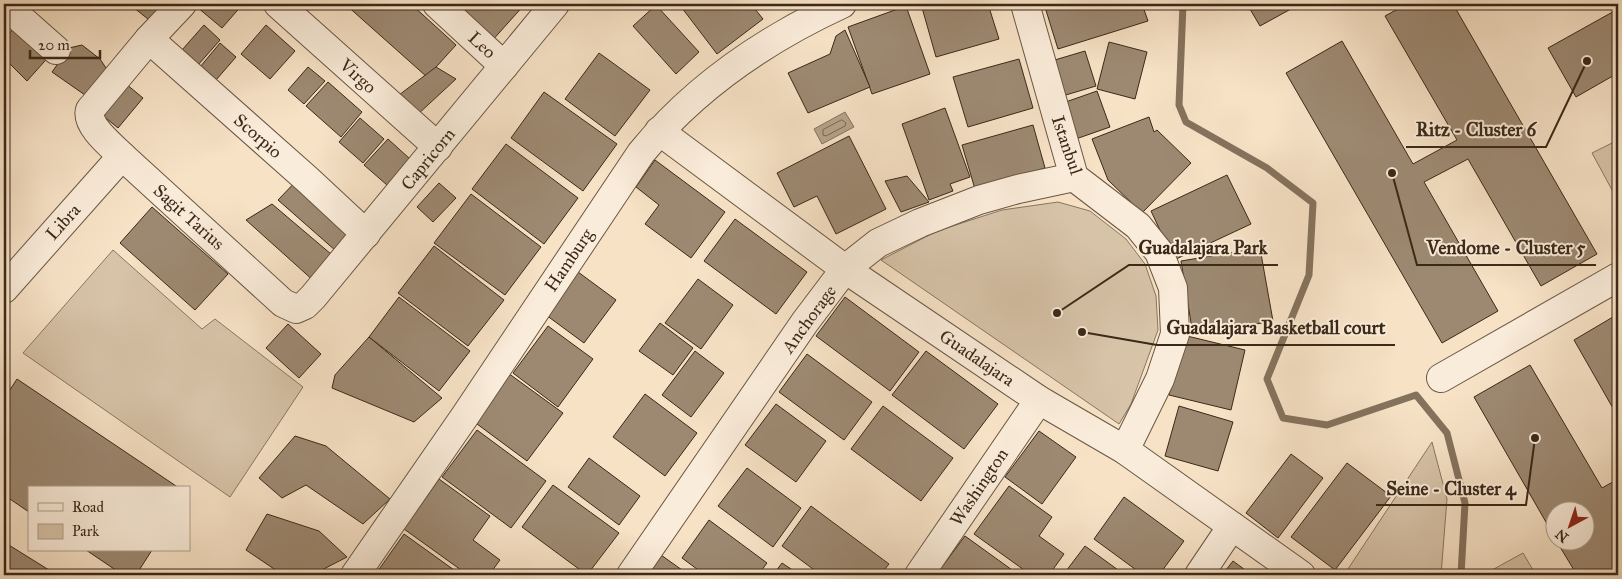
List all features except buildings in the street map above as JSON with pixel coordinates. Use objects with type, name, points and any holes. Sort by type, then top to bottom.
[{"type":"street","points":[[4,4],[56,50]]},
{"type":"street","points":[[149,39],[182,4]]},
{"type":"street","name":"Virgo","points":[[278,4],[438,147]]},
{"type":"street","name":"Leo","points":[[437,4],[504,66]]},
{"type":"street","name":"Capricorn","points":[[296,309],[305,305],[313,297],[555,4]]},
{"type":"street","name":"Hamburg","points":[[355,575],[476,399],[641,152],[659,130],[708,85],[751,53],[842,4]]},
{"type":"street","name":"Istanbul","points":[[1025,4],[1074,177],[1138,226],[1159,252],[1173,288],[1175,334],[1160,379],[1125,450]]},
{"type":"street","name":"Sagit Tarius","points":[[149,39],[90,111],[93,126],[122,156],[283,303],[296,309]]},
{"type":"street","name":"Scorpio","points":[[149,39],[366,234]]},
{"type":"street","name":"Guadalajara","points":[[659,130],[845,269],[1039,400],[1125,450],[1301,575]]},
{"type":"street","name":"Libra","points":[[4,289],[122,156]]},
{"type":"street","name":"Anchorage","points":[[631,575],[805,322],[845,269],[878,243],[920,223],[979,200],[1018,189],[1074,177]]},
{"type":"street","points":[[1441,378],[1618,277]]},
{"type":"street","name":"Washington","points":[[918,575],[1039,400]]},
{"type":"street","points":[[1199,575],[1232,526]]},
{"type":"green space","points":[[1618,140],[1618,201],[1592,153]]},
{"type":"green space","points":[[1058,202],[1090,211],[1126,239],[1145,264],[1156,296],[1158,330],[1131,404],[1119,424],[881,260],[937,231],[1002,210]]},
{"type":"green space","points":[[113,250],[202,329],[215,319],[303,387],[230,497],[23,353]]},
{"type":"green space","points":[[1432,442],[1447,499],[1441,575],[1344,575]]},
{"type":"green space","points":[[1523,553],[1536,575],[1483,575]]},
{"type":"water","points":[[845,112],[854,127],[822,144],[814,129]]},
{"type":"waterway","points":[[1183,4],[1179,105],[1186,122],[1267,168],[1313,203],[1309,275],[1267,379],[1283,418],[1327,425],[1416,395],[1447,433],[1465,503],[1461,575]]},
{"type":"place","name":"Ritz - Cluster 6","points":[[1587,61]]},
{"type":"place","name":"Vendome - Cluster 5","points":[[1392,173]]},
{"type":"place","name":"Guadalajara Park","points":[[1057,313]]},
{"type":"place","name":"Guadalajara Basketball court","points":[[1082,332]]},
{"type":"place","name":"Seine - Cluster 4","points":[[1535,438]]}]
